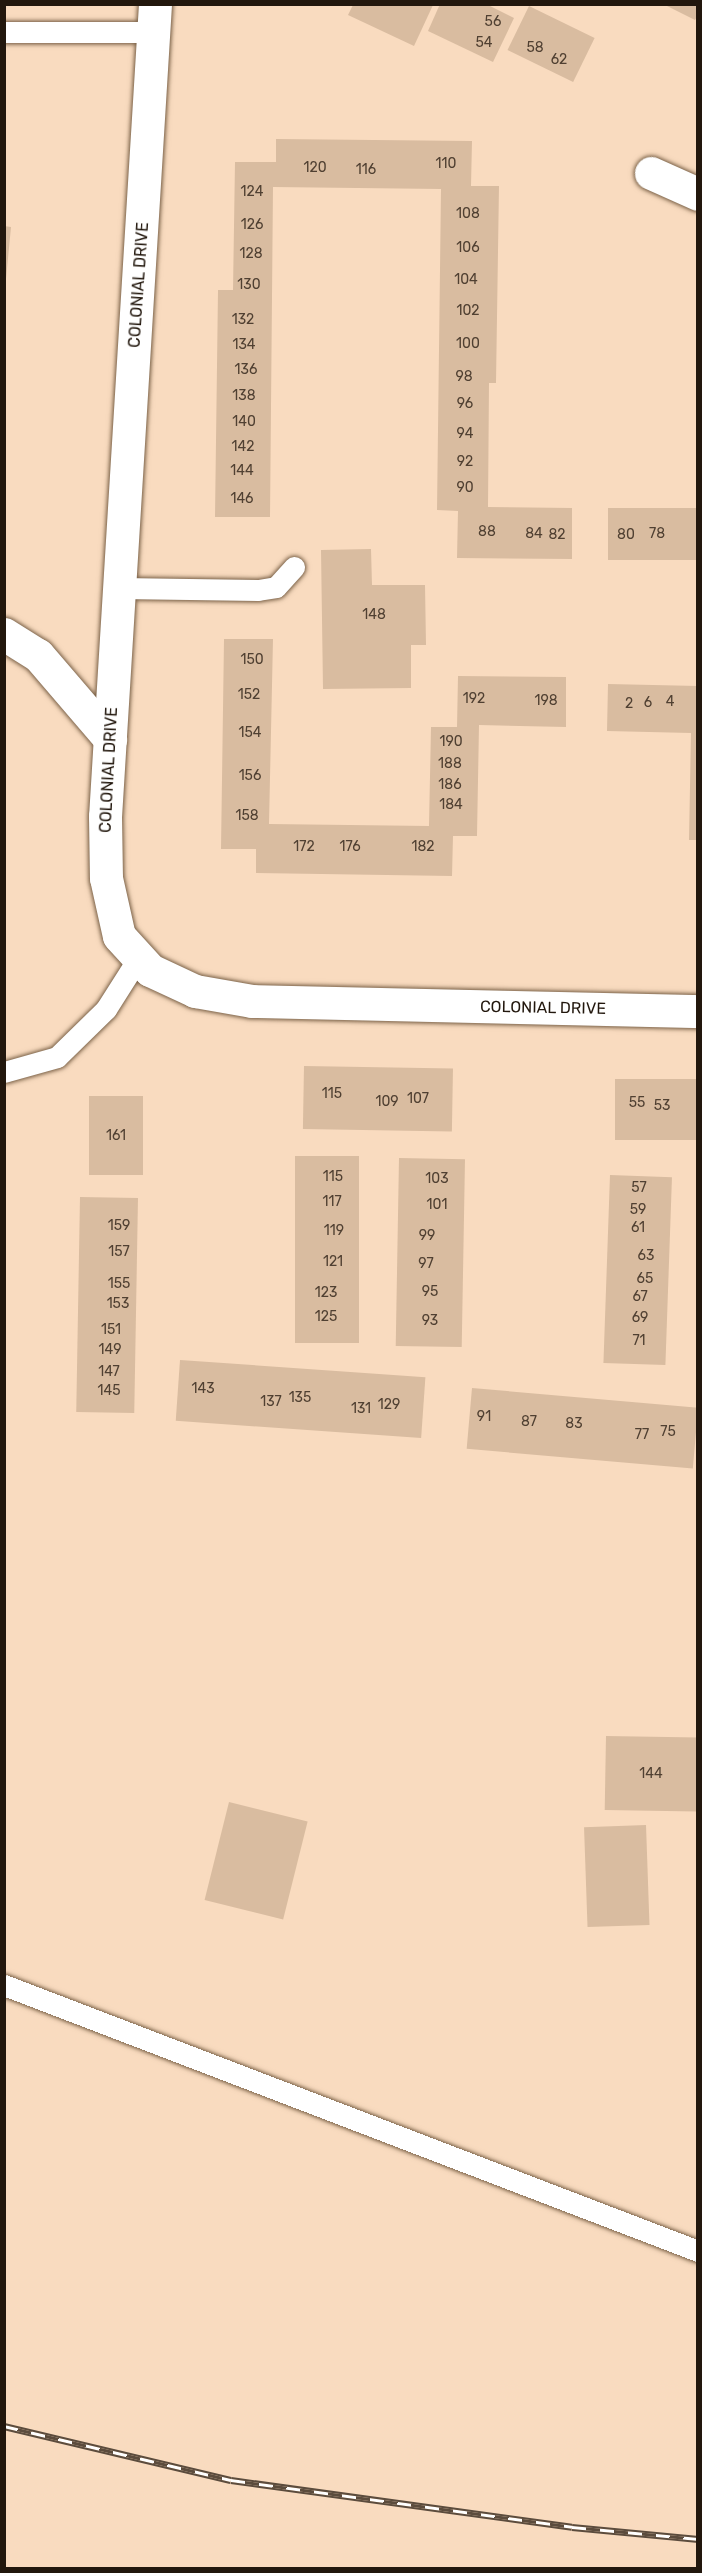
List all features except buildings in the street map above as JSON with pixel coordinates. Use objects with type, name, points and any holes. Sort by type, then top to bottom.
[{"type":"street","name":"COLONIAL DRIVE","points":[[155,18],[105,816],[106,878],[119,936],[150,970],[195,991],[252,1001],[698,1011]]},
{"type":"street","points":[[651,172],[698,194]]},
{"type":"street","points":[[4,634],[38,655],[110,740]]},
{"type":"lane","points":[[4,32],[155,18]]},
{"type":"lane","points":[[120,588],[258,590],[276,587],[294,567]]},
{"type":"lane","points":[[4,1072],[57,1057],[106,1009],[139,957]]},
{"type":"lane","points":[[4,1985],[698,2252]]},
{"type":"railway","points":[[4,2426],[231,2480],[572,2527],[698,2539]]}]
